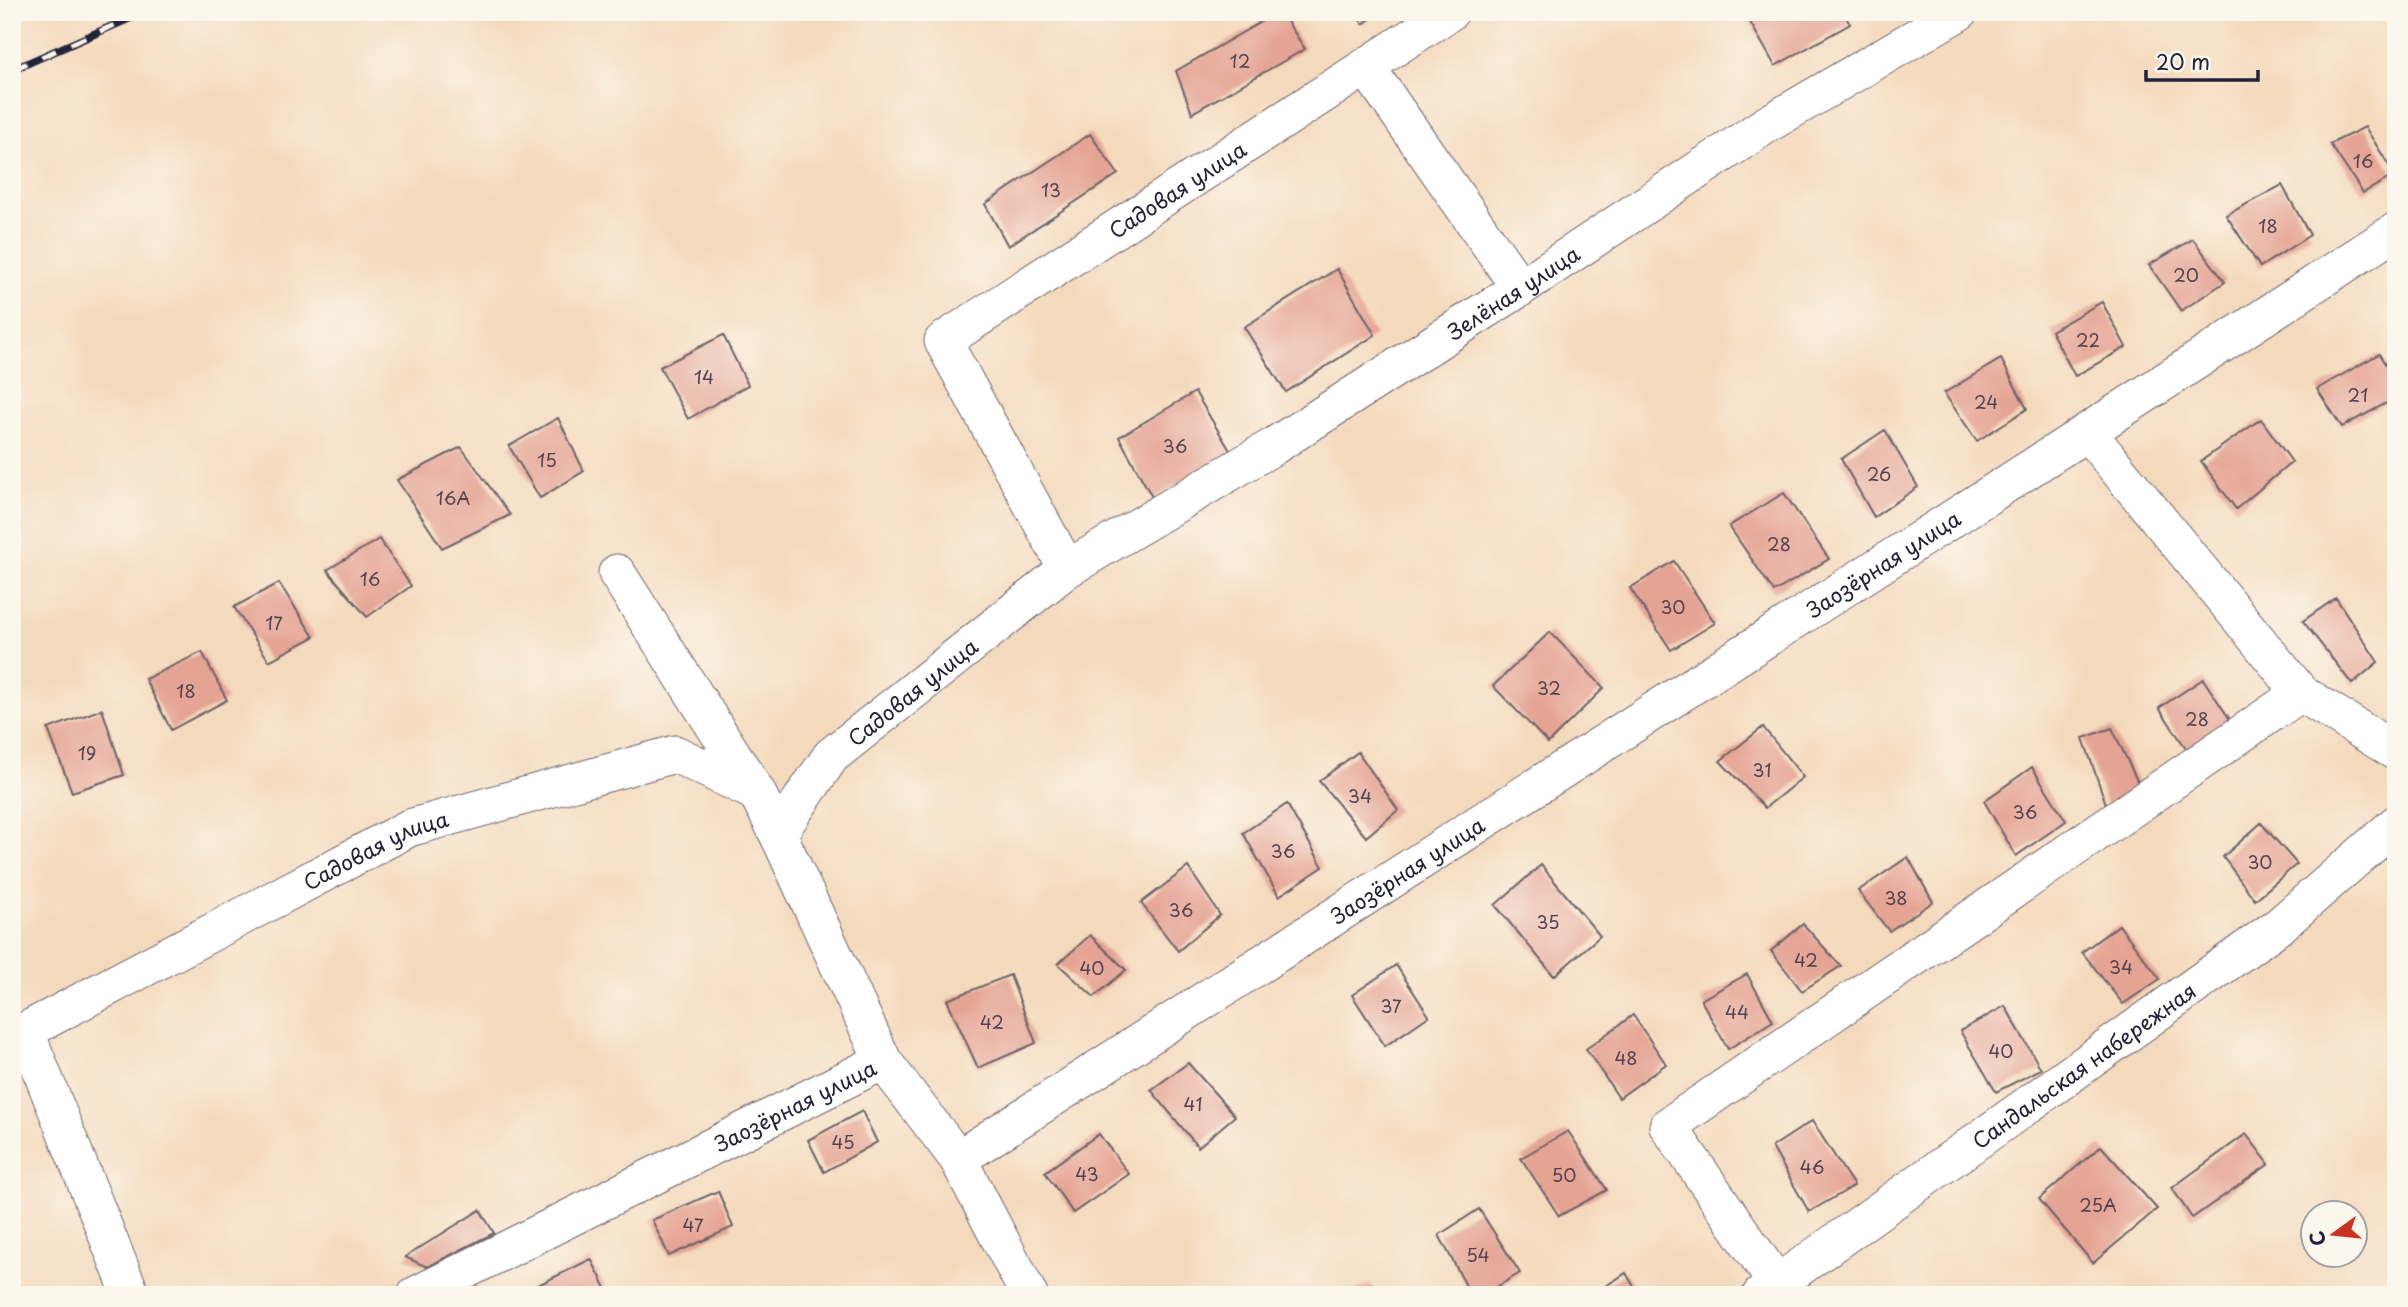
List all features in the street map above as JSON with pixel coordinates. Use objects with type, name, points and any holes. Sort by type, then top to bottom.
[{"type":"street","name":"Садовая улица","points":[[778,834],[831,756],[1067,569],[943,341],[1450,12]]},
{"type":"street","name":"Зелёная улица","points":[[1067,569],[1274,446],[1766,125],[1959,12]]},
{"type":"street","points":[[1367,68],[1520,288]]},
{"type":"street","name":"Заозёрная улица","points":[[416,1295],[883,1061],[958,1159],[2396,231]]},
{"type":"street","points":[[2087,432],[2301,693],[2396,752]]},
{"type":"street","points":[[617,573],[757,793],[883,1061]]},
{"type":"street","points":[[1769,1289],[1668,1126],[2301,693]]},
{"type":"street","name":"Садовая улица","points":[[19,1036],[409,828],[675,754],[757,793]]},
{"type":"street","name":"Сандальская набережная","points":[[1769,1289],[2280,925],[2396,824]]},
{"type":"street","points":[[19,1036],[131,1295]]},
{"type":"street","points":[[958,1159],[1029,1295]]},
{"type":"building","points":[[1281,12],[1305,49],[1192,113],[1176,71]]},
{"type":"building","points":[[1354,12],[1379,12],[1363,24]]},
{"type":"building","points":[[1752,12],[1843,12],[1850,24],[1775,66],[1746,15]]},
{"type":"building","points":[[2365,127],[2395,175],[2363,193],[2330,144]]},
{"type":"building","points":[[1090,134],[1118,174],[1008,246],[985,204]]},
{"type":"building","points":[[2282,185],[2310,235],[2260,267],[2226,215]]},
{"type":"building","points":[[2193,239],[2225,282],[2181,311],[2149,265]]},
{"type":"building","points":[[1337,269],[1375,335],[1286,392],[1244,327]]},
{"type":"building","points":[[2102,302],[2126,347],[2075,376],[2051,331]]},
{"type":"building","points":[[723,335],[748,385],[688,419],[660,367]]},
{"type":"building","points":[[2379,354],[2396,381],[2396,398],[2342,427],[2317,389]]},
{"type":"building","points":[[2001,359],[2027,409],[1977,441],[1944,393]]},
{"type":"building","points":[[1195,392],[1232,454],[1153,499],[1119,437]]},
{"type":"building","points":[[558,418],[584,471],[540,498],[509,446]]},
{"type":"building","points":[[2261,419],[2292,462],[2236,509],[2201,461]]},
{"type":"building","points":[[1885,430],[1918,487],[1874,517],[1841,459]]},
{"type":"building","points":[[461,447],[510,515],[442,548],[397,480]]},
{"type":"building","points":[[1784,493],[1829,559],[1774,592],[1729,526]]},
{"type":"building","points":[[379,539],[411,586],[367,617],[327,570]]},
{"type":"building","points":[[1674,561],[1715,623],[1671,650],[1630,588]]},
{"type":"building","points":[[279,583],[314,637],[269,661],[234,607]]},
{"type":"building","points":[[2336,598],[2378,662],[2352,684],[2303,621]]},
{"type":"building","points":[[1550,632],[1604,688],[1548,743],[1493,686]]},
{"type":"building","points":[[202,652],[227,700],[171,730],[145,679]]},
{"type":"building","points":[[2203,679],[2235,727],[2192,757],[2159,708]]},
{"type":"building","points":[[102,709],[124,775],[72,792],[48,729]]},
{"type":"building","points":[[1763,727],[1803,777],[1765,808],[1720,761]]},
{"type":"building","points":[[2112,728],[2141,789],[2106,804],[2083,738]]},
{"type":"building","points":[[1358,752],[1398,810],[1366,837],[1319,781]]},
{"type":"building","points":[[2032,767],[2066,821],[2016,856],[1984,801]]},
{"type":"building","points":[[1287,804],[1323,867],[1279,896],[1243,833]]},
{"type":"building","points":[[2261,823],[2297,864],[2255,900],[2223,857]]},
{"type":"building","points":[[1908,857],[1933,902],[1889,931],[1858,891]]},
{"type":"building","points":[[1541,865],[1600,936],[1554,976],[1495,905]]},
{"type":"building","points":[[1188,867],[1220,915],[1178,951],[1141,903]]},
{"type":"building","points":[[1803,924],[1841,966],[1802,991],[1771,951]]},
{"type":"building","points":[[2119,925],[2160,979],[2123,1004],[2082,952]]},
{"type":"building","points":[[1090,935],[1126,970],[1094,997],[1058,964]]},
{"type":"building","points":[[1396,965],[1429,1016],[1385,1046],[1352,995]]},
{"type":"building","points":[[1747,974],[1773,1021],[1728,1049],[1701,1000]]},
{"type":"building","points":[[1010,975],[1036,1043],[978,1068],[947,1000]]},
{"type":"building","points":[[2005,1006],[2041,1069],[1996,1092],[1960,1031]]},
{"type":"building","points":[[1633,1015],[1666,1064],[1619,1098],[1586,1049]]},
{"type":"building","points":[[1188,1063],[1235,1116],[1198,1147],[1151,1090]]},
{"type":"building","points":[[862,1111],[877,1142],[824,1172],[808,1140]]},
{"type":"building","points":[[1812,1121],[1854,1186],[1809,1212],[1772,1147]]},
{"type":"building","points":[[1568,1131],[1607,1190],[1559,1216],[1521,1158]]},
{"type":"building","points":[[1099,1134],[1129,1174],[1073,1213],[1045,1172]]},
{"type":"building","points":[[2246,1134],[2269,1164],[2192,1218],[2172,1188]]},
{"type":"building","points":[[2101,1146],[2157,1209],[2093,1263],[2039,1199]]},
{"type":"building","points":[[718,1191],[733,1227],[669,1256],[652,1220]]},
{"type":"building","points":[[1479,1209],[1520,1273],[1483,1295],[1471,1295],[1439,1235]]},
{"type":"building","points":[[480,1210],[494,1233],[427,1267],[405,1257]]},
{"type":"building","points":[[591,1259],[606,1288],[592,1295],[518,1295]]},
{"type":"building","points":[[1626,1273],[1639,1295],[1592,1295]]},
{"type":"building","points":[[1371,1284],[1376,1295],[1344,1295]]},
{"type":"railway","points":[[12,70],[144,12]]}]
